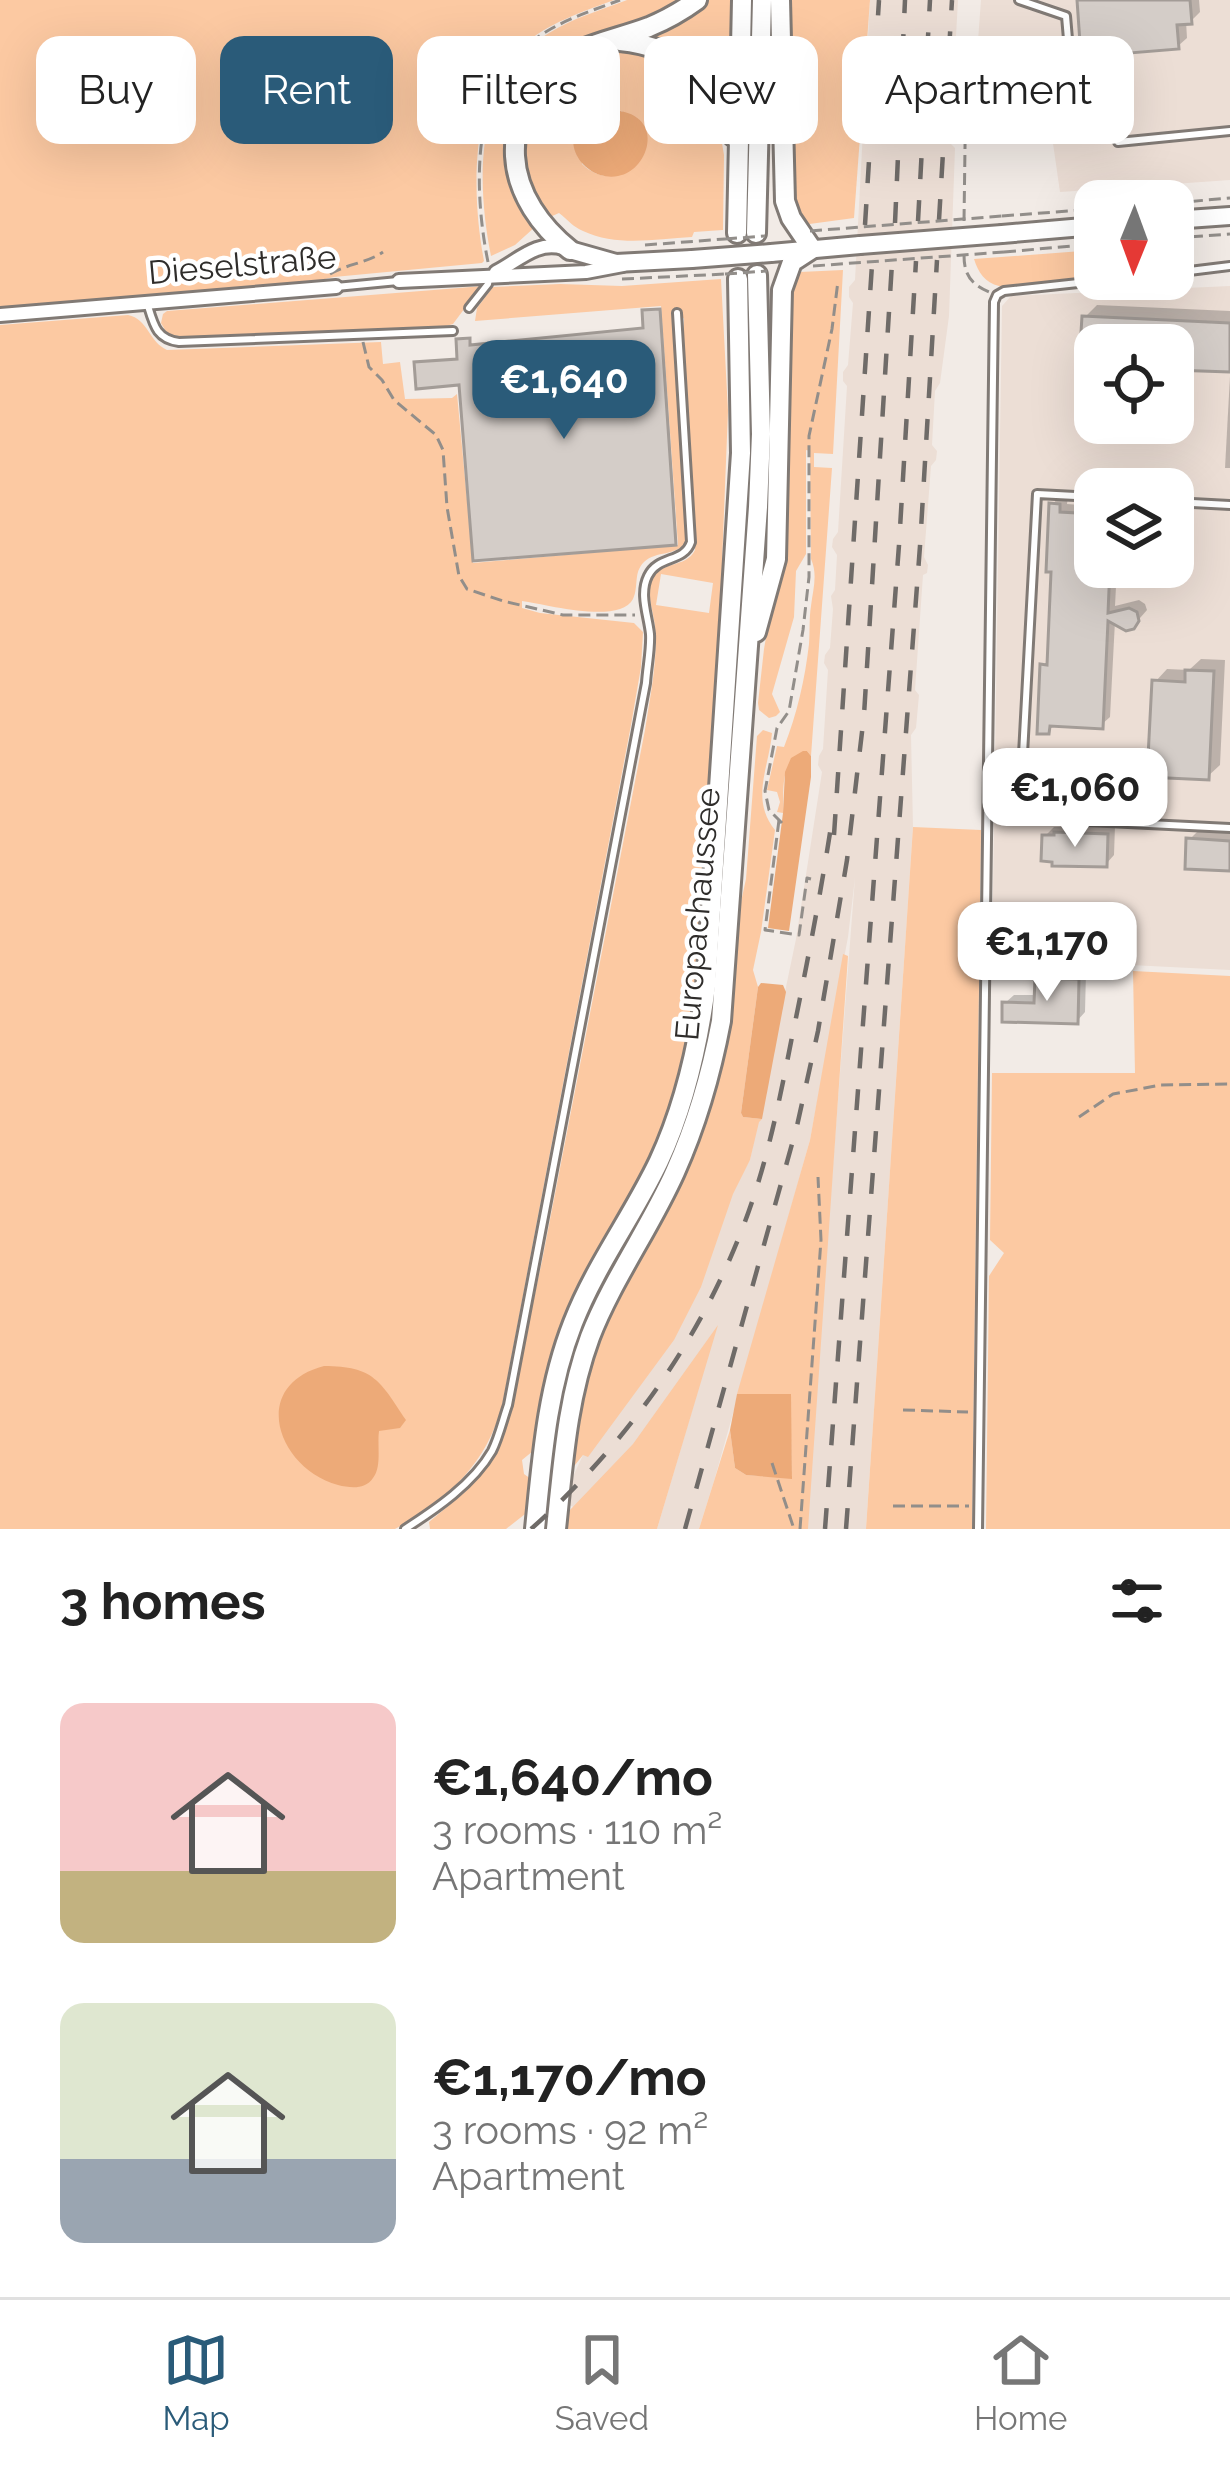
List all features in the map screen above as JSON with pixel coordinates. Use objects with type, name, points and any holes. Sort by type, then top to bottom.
[{"type":"main road","points":[[620,36],[654,25],[697,0]]},
{"type":"main road","name":"Europachaussee","points":[[535,1529],[549,1412],[564,1346],[666,1145],[697,1047],[706,986],[756,254],[738,150],[742,0]]},
{"type":"main road","name":"Europachaussee","points":[[556,1529],[581,1363],[608,1298],[674,1174],[706,1093],[725,985],[761,434],[756,254],[762,0]]},
{"type":"main road","points":[[746,666],[776,559],[784,280],[793,262],[811,249],[785,201],[780,0]]},
{"type":"main road","points":[[620,42],[658,49],[687,64],[716,96],[738,150]]},
{"type":"main road","points":[[517,144],[516,166],[524,193],[545,228],[570,250]]},
{"type":"street","points":[[1194,218],[1230,215]]},
{"type":"street","name":"Dieselstraße","points":[[399,281],[586,272],[630,263],[1074,228]]},
{"type":"street","name":"Dieselstraße","points":[[489,275],[540,246],[630,263]]},
{"type":"street","name":"Dieselstraße","points":[[0,315],[329,287]]},
{"type":"lane","points":[[1019,0],[1066,16],[1071,74],[1111,72],[1118,142],[1230,131]]},
{"type":"lane","points":[[1194,270],[1230,266]]},
{"type":"lane","points":[[470,308],[488,284],[489,275]]},
{"type":"lane","name":"Dieselstraße","points":[[329,287],[399,281]]},
{"type":"lane","points":[[978,1529],[997,295],[1074,283]]},
{"type":"lane","points":[[147,302],[158,333],[179,342],[453,331]]},
{"type":"lane","points":[[405,1529],[468,1480],[491,1451],[508,1405],[646,683],[650,638],[646,578],[655,565],[683,555],[691,542],[677,313]]},
{"type":"lane","points":[[1074,496],[1037,494],[1022,772],[1026,818],[1230,828]]},
{"type":"lane","points":[[1194,503],[1230,505]]},
{"type":"path","points":[[965,144],[964,263],[973,285],[997,295]]},
{"type":"path","points":[[1194,201],[1230,198]]},
{"type":"path","points":[[811,249],[1003,234],[1074,215]]},
{"type":"path","points":[[811,249],[1003,234],[1074,242]]},
{"type":"path","points":[[1194,237],[1230,234]]},
{"type":"path","points":[[329,287],[332,273],[383,252]]},
{"type":"path","points":[[691,259],[756,254]]},
{"type":"path","points":[[691,259],[756,254]]},
{"type":"path","points":[[811,879],[807,878],[799,935],[765,930],[780,821],[769,810],[765,791],[777,728],[789,712],[803,630],[809,577],[809,436],[838,281]]},
{"type":"path","points":[[362,334],[369,367],[404,410],[436,435],[443,450],[447,507],[459,576],[467,589],[563,615],[646,615]]},
{"type":"path","points":[[1079,1117],[1113,1094],[1161,1085],[1230,1084]]},
{"type":"path","points":[[797,1529],[821,1240],[818,1177]]},
{"type":"path","points":[[903,1410],[980,1413]]},
{"type":"path","points":[[772,1463],[797,1529]]},
{"type":"path","points":[[892,1506],[979,1506]]},
{"type":"shaded area","points":[[0,0],[614,0],[535,36],[417,36],[417,144],[479,144],[482,263],[0,308]]},
{"type":"shaded area","points":[[627,0],[687,0],[657,17],[599,36],[545,36]]},
{"type":"shaded area","points":[[705,0],[734,0],[733,36],[646,36]]},
{"type":"shaded area","points":[[785,0],[870,0],[867,36],[842,36],[842,144],[859,144],[854,218],[802,225],[793,211],[790,144],[818,144],[818,36],[786,36]]},
{"type":"shaded area","points":[[870,0],[958,0],[956,36],[868,36]]},
{"type":"shaded area","points":[[981,0],[1230,0],[1230,180],[1074,180],[1074,191],[1060,192],[1053,144],[1134,144],[1134,36],[978,36]]},
{"type":"shaded area","points":[[620,48],[630,48],[644,54],[644,144],[722,144],[723,230],[637,241],[596,236],[559,213],[550,217],[533,193],[524,144],[584,144],[582,164],[598,174],[615,176],[637,163],[643,155],[620,111]]},
{"type":"shaded area","points":[[620,112],[644,127],[645,153],[629,172],[618,176],[587,168],[574,144],[620,144]]},
{"type":"shaded area","points":[[485,144],[521,144],[536,226],[515,245],[491,256],[483,196]]},
{"type":"shaded area","points":[[862,144],[951,144],[955,148],[949,316],[935,391],[932,445],[937,451],[931,466],[924,557],[928,565],[923,575],[915,690],[919,695],[911,735],[913,827],[866,1529],[805,1529],[855,878],[810,1140],[714,1481],[699,1529],[657,1529],[716,1329],[585,1514],[568,1504],[570,1483],[750,1160],[796,939],[822,772],[818,765],[828,670],[824,663],[830,648],[835,590],[837,555],[832,547],[838,532],[847,386],[843,372],[848,365],[853,303],[849,287],[855,280]]},
{"type":"shaded area","points":[[1074,252],[1074,280],[999,286],[980,272],[974,259]]},
{"type":"shaded area","points":[[843,270],[833,454],[814,453],[814,467],[832,468],[811,756],[807,751],[798,755],[787,768],[783,813],[777,812],[777,792],[767,790],[777,746],[784,747],[800,696],[815,576],[810,451],[806,450],[806,554],[796,571],[794,617],[772,694],[780,712],[769,718],[758,703],[779,562],[790,285],[800,272]]},
{"type":"shaded area","points":[[743,278],[748,278],[750,454],[711,1024],[672,1156],[577,1347],[563,1400],[549,1492],[544,1496],[558,1393],[579,1325],[698,1066]]},
{"type":"shaded area","points":[[721,279],[728,411],[724,585],[697,975],[686,1048],[668,1116],[555,1344],[533,1451],[522,1460],[524,1474],[531,1479],[529,1511],[506,1529],[430,1529],[429,1522],[466,1491],[494,1457],[510,1410],[645,730],[655,653],[650,586],[660,570],[685,560],[695,550],[682,369],[684,319],[678,310],[673,313],[686,542],[644,562],[633,599],[625,607],[598,612],[522,601],[522,608],[540,613],[634,623],[643,632],[631,725],[502,1406],[486,1446],[448,1493],[395,1529],[0,1529],[0,325],[128,315],[167,350],[381,342],[383,364],[400,362],[405,399],[457,394],[473,563],[678,545],[661,306],[475,321],[477,308],[493,287]],"holes":[[[661,574],[713,583],[709,613],[656,605]]]},
{"type":"shaded area","points":[[484,286],[453,324],[446,326],[191,337],[168,335],[161,323],[167,311]]},
{"type":"shaded area","points":[[1230,286],[1230,970],[992,958],[1002,306],[1011,296],[1074,293],[1074,300],[1194,300],[1194,288]]},
{"type":"shaded area","points":[[763,730],[772,733],[762,795],[775,830],[753,970],[758,987],[741,1113],[762,1119],[701,1287],[674,1340],[588,1457],[583,1455],[567,1475],[586,1366],[612,1303],[676,1184],[727,1017],[746,879],[757,736]]},
{"type":"shaded area","points":[[803,751],[811,756],[811,777],[789,931],[768,928],[785,772],[791,758]]},
{"type":"shaded area","points":[[913,827],[981,830],[972,1529],[866,1529]]},
{"type":"shaded area","points":[[843,954],[848,956],[808,1529],[699,1529],[730,1430],[735,1468],[746,1475],[792,1478],[790,1394],[737,1394],[810,1140]]},
{"type":"shaded area","points":[[1133,971],[1230,976],[1230,1529],[986,1529],[989,1276],[1004,1253],[990,1240],[992,1073],[1135,1073]]},
{"type":"shaded area","points":[[761,983],[783,985],[786,992],[762,1119],[741,1113]]},
{"type":"shaded area","points":[[718,1325],[657,1529],[567,1529],[569,1511],[633,1444]]},
{"type":"shaded area","points":[[324,1366],[354,1369],[374,1378],[406,1420],[400,1428],[379,1431],[376,1473],[362,1486],[338,1485],[317,1476],[287,1446],[280,1427],[279,1408],[286,1391],[300,1376]]},
{"type":"shaded area","points":[[737,1394],[791,1394],[792,1479],[746,1475],[735,1468],[730,1430]]},
{"type":"building","points":[[1077,0],[1190,0],[1192,24],[1177,25],[1179,49],[1134,53],[1134,36],[1080,36]]},
{"type":"building","points":[[660,309],[676,545],[473,561],[459,385],[416,389],[414,362],[457,359],[456,339],[470,338],[470,345],[643,328],[642,310]]},
{"type":"building","points":[[1082,316],[1230,323],[1230,372],[1194,371],[1194,324],[1082,324]]},
{"type":"building","points":[[1049,503],[1060,504],[1060,512],[1074,513],[1074,588],[1109,588],[1108,613],[1129,608],[1137,612],[1134,629],[1126,631],[1108,621],[1103,729],[1050,726],[1049,734],[1037,734],[1040,664],[1047,665],[1051,572],[1046,572]]},
{"type":"building","points":[[1185,670],[1214,671],[1209,780],[1147,777],[1152,680],[1185,682]]},
{"type":"building","points":[[1108,834],[1107,867],[1052,866],[1052,862],[1041,861],[1042,835]]},
{"type":"building","points":[[1186,838],[1230,841],[1230,871],[1185,869]]},
{"type":"building","points":[[1035,978],[1079,979],[1078,1024],[1002,1022],[1002,1002],[1034,1003]]},
{"type":"railway","points":[[865,225],[879,0]]},
{"type":"railway","points":[[895,223],[905,0]]},
{"type":"railway","points":[[918,221],[930,0]]},
{"type":"railway","points":[[939,220],[952,0]]},
{"type":"railway","points":[[846,1529],[937,260]]},
{"type":"railway","points":[[825,1529],[916,261]]},
{"type":"railway","points":[[685,1529],[797,1126],[847,860],[864,715],[892,263]]},
{"type":"railway","points":[[834,835],[872,265]]},
{"type":"railway","points":[[531,1529],[596,1464],[654,1393],[702,1315],[741,1232],[777,1111],[832,820]]}]
